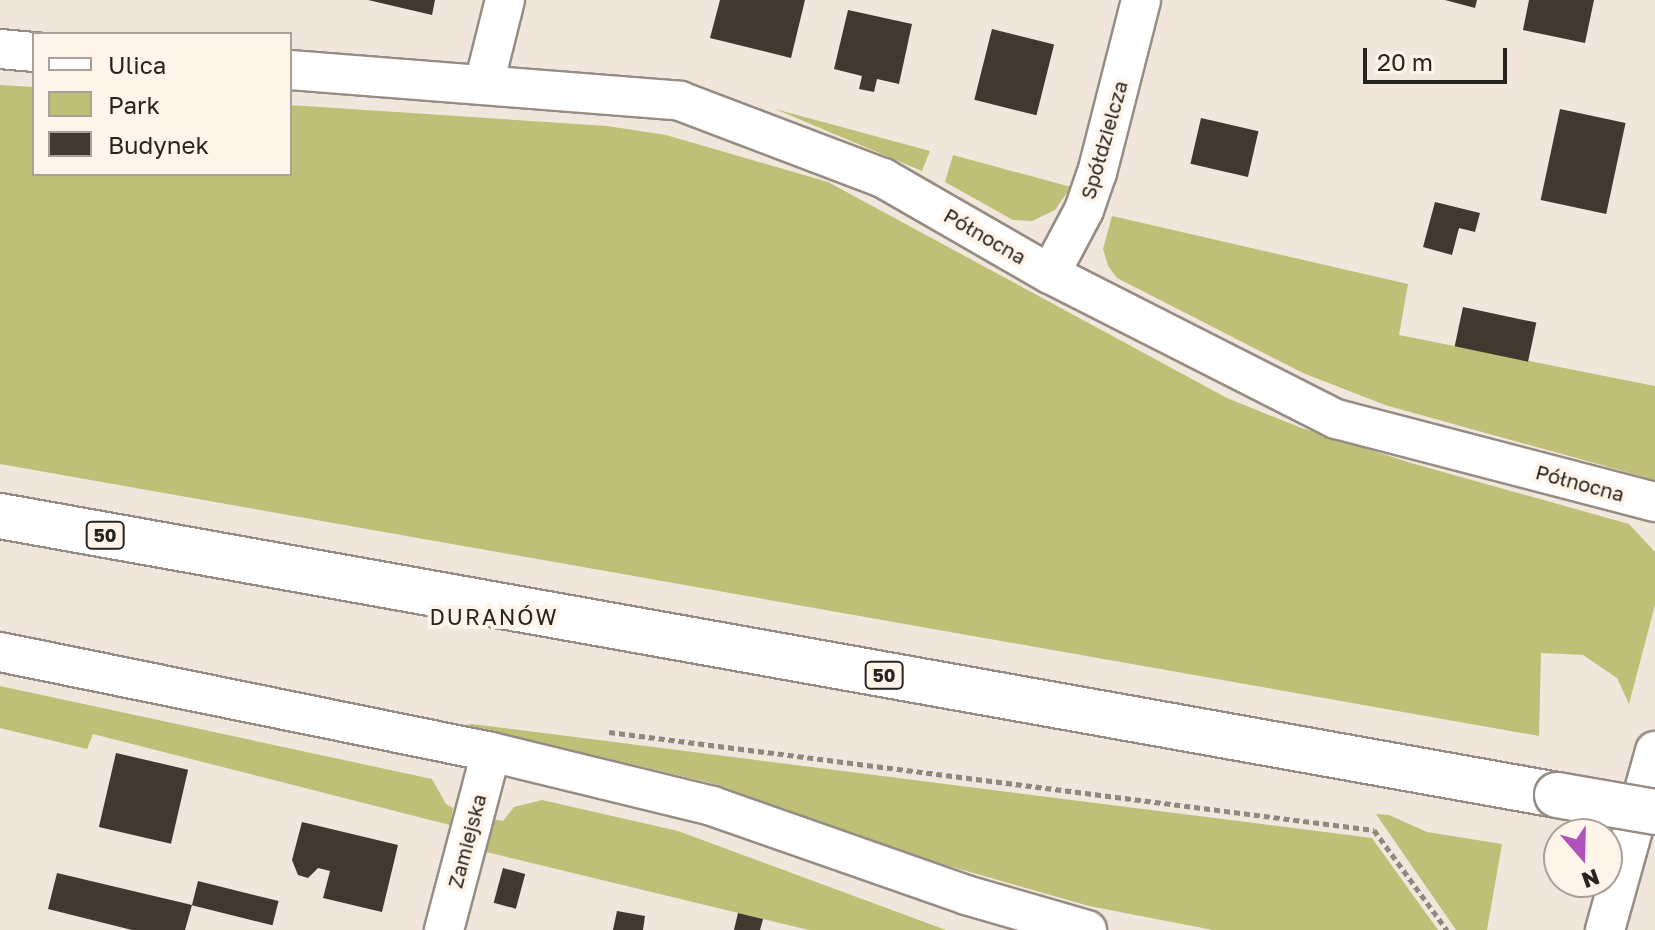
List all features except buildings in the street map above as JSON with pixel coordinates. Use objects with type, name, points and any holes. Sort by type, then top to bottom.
[{"type":"main road","name":"50","points":[[0,516],[1655,812]]},
{"type":"street","points":[[484,84],[505,0]]},
{"type":"street","name":"Spółdzielcza","points":[[1050,274],[1084,210],[1097,173],[1141,0]]},
{"type":"street","points":[[0,49],[32,52]]},
{"type":"street","name":"Północna","points":[[292,70],[680,101],[883,178],[1050,274],[1336,419],[1655,502]]},
{"type":"street","points":[[0,652],[491,752],[712,806],[980,899],[1087,930]]},
{"type":"street","points":[[1605,930],[1655,751]]},
{"type":"street","name":"Zamiejska","points":[[444,930],[491,752]]},
{"type":"path","points":[[607,732],[1374,830],[1447,930]]},
{"type":"green space","points":[[0,85],[32,87],[32,176],[292,176],[292,105],[607,126],[666,135],[828,182],[1227,398],[1299,427],[1411,463],[1629,524],[1655,552],[1655,605],[1629,704],[1617,678],[1583,655],[1541,653],[1539,736],[0,464]]},
{"type":"green space","points":[[775,109],[930,151],[922,171]]},
{"type":"green space","points":[[953,155],[1071,187],[1055,210],[1032,221],[1013,220],[945,182]]},
{"type":"green space","points":[[1112,216],[1408,284],[1399,335],[1655,386],[1655,480],[1385,405],[1303,373],[1117,278],[1108,266],[1103,249]]},
{"type":"green space","points":[[0,686],[432,779],[446,804],[453,808],[450,825],[93,734],[87,749],[0,728]]},
{"type":"green space","points":[[466,725],[1372,838],[1438,930],[1213,930],[1089,906],[921,858],[711,783]]},
{"type":"green space","points":[[542,800],[678,831],[946,930],[809,930],[486,852],[492,819],[503,821],[514,807]]},
{"type":"green space","points":[[1376,814],[1389,815],[1427,832],[1502,844],[1487,930],[1456,930]]},
{"type":"district","name":"DURANÓW","points":[[494,617]]}]
